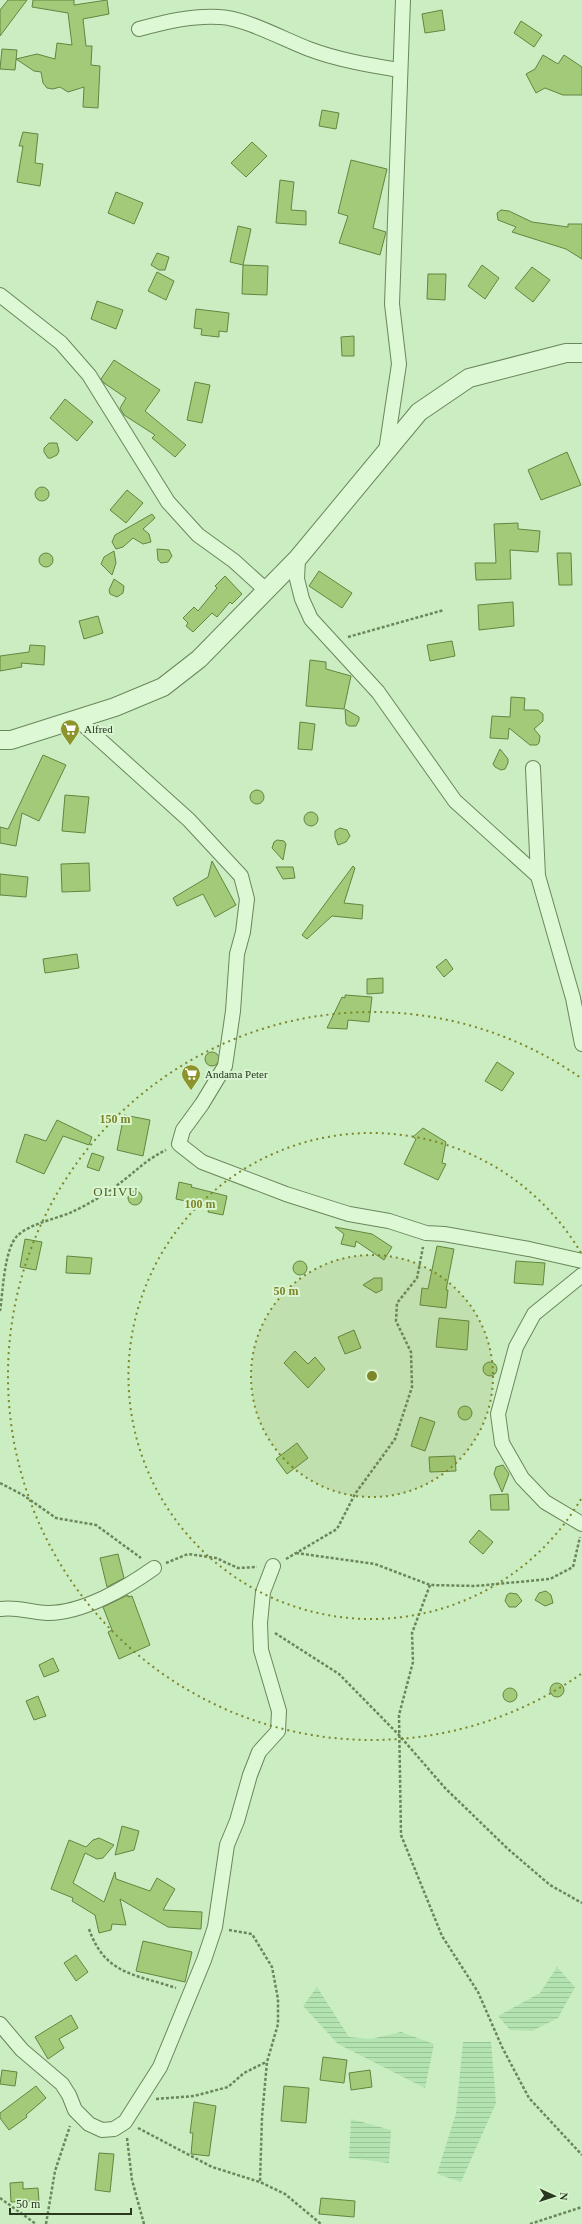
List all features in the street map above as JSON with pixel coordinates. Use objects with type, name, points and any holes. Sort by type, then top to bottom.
[{"type":"street","points":[[386,451],[399,364],[392,304],[399,70],[403,0]]},
{"type":"street","points":[[139,29],[183,19],[221,17],[255,27],[324,54],[345,60],[399,70]]},
{"type":"street","points":[[0,295],[61,343],[89,375],[168,502],[198,535],[234,561],[266,590]]},
{"type":"street","points":[[0,740],[11,740],[115,707],[163,687],[199,659],[298,558],[419,412],[469,378],[566,354],[582,353]]},
{"type":"street","points":[[298,558],[297,579],[302,599],[311,619],[378,692],[455,801],[538,876]]},
{"type":"street","points":[[77,719],[190,820],[241,876],[245,886],[247,900],[243,932],[237,954],[233,1011],[225,1066],[202,1104],[183,1130],[179,1144],[202,1162],[286,1194],[349,1214],[389,1221],[426,1232],[529,1249],[582,1261]]},
{"type":"street","points":[[534,768],[538,876],[573,998],[582,1044]]},
{"type":"street","points":[[581,1530],[545,1502],[522,1478],[502,1443],[498,1414],[516,1347],[534,1314],[582,1275]]},
{"type":"street","points":[[0,2024],[22,2050],[62,2084],[69,2095],[75,2110],[89,2124],[102,2130],[114,2129],[125,2122],[160,2067],[204,1960],[215,1927],[227,1845],[237,1821],[250,1775],[259,1752],[278,1731],[279,1711],[261,1650],[260,1623],[263,1592],[273,1566]]},
{"type":"street","points":[[0,1609],[11,1607],[48,1613],[76,1609],[131,1584],[154,1568]]},
{"type":"path","points":[[330,640],[360,635],[444,610]]},
{"type":"path","points":[[0,1311],[6,1258],[18,1235],[51,1219],[71,1212],[93,1200],[123,1181],[152,1157],[179,1144]]},
{"type":"path","points":[[0,1483],[23,1495],[56,1518],[96,1525],[154,1568],[188,1554],[216,1558],[238,1568],[273,1566],[337,1529],[355,1494],[394,1439],[412,1387],[411,1352],[396,1321],[397,1303],[417,1278],[426,1232]]},
{"type":"path","points":[[295,1553],[375,1564],[430,1584],[475,1586],[550,1579],[573,1567],[581,1530]]},
{"type":"path","points":[[430,1584],[412,1633],[413,1662],[399,1715],[401,1835],[423,1884],[442,1936],[478,1992],[502,2047],[529,2098],[582,2155]]},
{"type":"path","points":[[260,1623],[339,1674],[399,1735],[445,1788],[508,1849],[550,1885],[582,1903]]},
{"type":"path","points":[[215,1927],[252,1934],[272,1967],[278,1999],[278,2024],[267,2062],[262,2117],[260,2182]]},
{"type":"path","points":[[89,1929],[96,1947],[114,1967],[127,1973],[190,1993]]},
{"type":"path","points":[[140,2100],[194,2096],[228,2087],[244,2074],[267,2062]]},
{"type":"path","points":[[46,2224],[55,2171],[75,2110]]},
{"type":"path","points":[[125,2122],[212,2167],[260,2182],[285,2194],[320,2224]]},
{"type":"path","points":[[125,2122],[132,2180],[144,2224]]},
{"type":"path","points":[[0,2198],[36,2224]]},
{"type":"path","points":[[530,2224],[582,2207]]},
{"type":"green space","points":[[557,1967],[575,1987],[558,2018],[532,2031],[510,2030],[498,2016],[540,1993]]},
{"type":"green space","points":[[317,1987],[349,2037],[371,2039],[401,2032],[434,2044],[425,2088],[338,2044],[303,2006]]},
{"type":"green space","points":[[463,2042],[491,2042],[496,2103],[461,2182],[437,2174],[456,2113]]},
{"type":"green space","points":[[351,2119],[391,2130],[389,2163],[349,2158]]},
{"type":"building","points":[[8,0],[27,0],[0,36],[0,10]]},
{"type":"building","points":[[33,0],[74,0],[74,5],[107,0],[109,14],[83,19],[86,46],[92,46],[91,65],[100,66],[98,108],[83,107],[84,87],[68,92],[60,87],[53,89],[47,88],[43,83],[41,72],[34,71],[16,59],[37,54],[55,59],[57,43],[72,45],[68,13],[32,7]]},
{"type":"building","points":[[442,10],[445,30],[425,33],[422,14]]},
{"type":"building","points":[[521,21],[542,35],[534,47],[514,33]]},
{"type":"building","points":[[2,49],[17,50],[15,70],[0,69]]},
{"type":"building","points":[[543,55],[558,64],[564,55],[582,67],[582,95],[563,95],[545,88],[536,93],[526,74],[535,69]]},
{"type":"building","points":[[322,110],[339,113],[336,129],[319,126]]},
{"type":"building","points":[[23,132],[38,134],[35,163],[43,164],[40,186],[17,182],[23,146],[19,146]]},
{"type":"building","points":[[252,142],[267,156],[246,177],[231,163]]},
{"type":"building","points":[[351,160],[387,169],[373,228],[386,232],[380,255],[339,243],[348,216],[338,213]]},
{"type":"building","points":[[280,180],[294,182],[291,210],[306,211],[306,225],[276,223]]},
{"type":"building","points":[[116,192],[143,203],[134,224],[108,213]]},
{"type":"building","points":[[501,210],[509,211],[532,222],[568,227],[568,224],[582,224],[582,259],[566,249],[512,232],[516,227],[498,220],[497,213]]},
{"type":"building","points":[[238,226],[251,229],[243,265],[230,262]]},
{"type":"building","points":[[157,253],[169,257],[165,270],[159,270],[151,265]]},
{"type":"building","points":[[243,265],[268,266],[267,295],[242,294]]},
{"type":"building","points":[[482,265],[499,278],[485,299],[468,286]]},
{"type":"building","points":[[532,267],[550,280],[533,302],[515,288]]},
{"type":"building","points":[[157,272],[174,281],[166,300],[148,291]]},
{"type":"building","points":[[428,274],[446,274],[445,300],[427,299]]},
{"type":"building","points":[[97,301],[123,310],[116,329],[91,319]]},
{"type":"building","points":[[196,309],[229,313],[227,332],[219,331],[219,337],[201,335],[202,329],[194,328]]},
{"type":"building","points":[[354,336],[354,356],[342,356],[341,337]]},
{"type":"building","points":[[114,360],[160,390],[145,411],[186,445],[175,457],[152,438],[155,435],[124,415],[120,408],[126,398],[104,383],[101,379]]},
{"type":"building","points":[[195,382],[210,385],[202,423],[187,420]]},
{"type":"building","points":[[65,399],[93,422],[77,441],[50,418]]},
{"type":"building","points":[[49,443],[57,443],[59,451],[57,455],[51,458],[48,458],[44,452],[44,448]]},
{"type":"building","points":[[567,452],[581,485],[541,500],[528,470]]},
{"type":"building","points":[[39,487],[45,487],[49,491],[49,497],[45,501],[39,501],[35,497],[35,491]]},
{"type":"building","points":[[127,490],[143,503],[126,523],[110,510]]},
{"type":"building","points":[[152,514],[155,518],[143,529],[149,534],[151,542],[143,544],[133,538],[123,547],[116,549],[112,542],[115,535]]},
{"type":"building","points":[[518,523],[518,529],[540,531],[538,552],[510,550],[511,579],[476,580],[475,563],[496,563],[494,524]]},
{"type":"building","points":[[157,549],[169,550],[172,556],[168,562],[161,563],[158,560]]},
{"type":"building","points":[[114,551],[116,563],[112,575],[101,564],[104,557]]},
{"type":"building","points":[[43,553],[49,553],[53,557],[53,563],[49,567],[43,567],[39,563],[39,557]]},
{"type":"building","points":[[557,553],[571,553],[572,585],[559,585]]},
{"type":"building","points":[[319,571],[352,593],[342,608],[309,586]]},
{"type":"building","points":[[225,576],[242,594],[232,604],[230,602],[217,617],[212,613],[193,632],[186,626],[188,623],[183,618],[194,607],[198,611],[217,588],[215,586]]},
{"type":"building","points":[[114,579],[124,586],[123,593],[117,597],[110,594],[109,590]]},
{"type":"building","points":[[513,602],[514,626],[479,630],[478,605]]},
{"type":"building","points":[[98,616],[103,633],[84,639],[79,621]]},
{"type":"building","points":[[452,641],[455,656],[430,661],[427,645]]},
{"type":"building","points":[[30,645],[45,646],[44,665],[21,663],[22,667],[0,671],[0,656],[29,652]]},
{"type":"building","points":[[310,660],[326,662],[326,669],[351,676],[344,709],[306,706]]},
{"type":"building","points":[[511,697],[525,698],[524,710],[538,710],[543,714],[543,721],[534,729],[540,736],[539,743],[537,745],[530,745],[509,728],[508,739],[490,738],[492,716],[510,717]]},
{"type":"building","points":[[345,709],[359,717],[356,726],[349,726],[346,724]]},
{"type":"building","points":[[300,722],[315,724],[312,750],[298,749]]},
{"type":"building","points":[[500,749],[508,759],[505,769],[501,770],[493,764]]},
{"type":"building","points":[[43,755],[66,765],[39,821],[22,813],[16,846],[0,843],[0,827],[8,829]]},
{"type":"building","points":[[254,790],[260,790],[264,794],[264,800],[260,804],[254,804],[250,800],[250,794]]},
{"type":"building","points":[[65,795],[89,797],[85,833],[62,831]]},
{"type":"building","points":[[308,812],[314,812],[318,816],[318,822],[314,826],[308,826],[304,822],[304,816]]},
{"type":"building","points":[[340,828],[347,830],[350,836],[346,842],[338,845],[335,837],[335,831]]},
{"type":"building","points":[[277,840],[284,841],[286,844],[283,860],[272,848],[274,842]]},
{"type":"building","points":[[212,861],[236,905],[215,917],[203,894],[177,906],[173,898],[208,877]]},
{"type":"building","points":[[89,863],[90,891],[62,892],[61,864]]},
{"type":"building","points":[[353,866],[355,868],[344,903],[363,905],[362,919],[332,916],[307,939],[302,935]]},
{"type":"building","points":[[276,867],[293,867],[295,878],[283,879]]},
{"type":"building","points":[[0,874],[28,877],[26,897],[0,895]]},
{"type":"building","points":[[77,954],[79,968],[45,973],[43,959]]},
{"type":"building","points":[[446,959],[453,969],[444,977],[436,967]]},
{"type":"building","points":[[383,978],[383,993],[367,994],[367,979]]},
{"type":"building","points":[[345,995],[372,997],[369,1022],[348,1020],[347,1029],[327,1028],[342,997],[345,998]]},
{"type":"building","points":[[212,1052],[217,1054],[219,1059],[217,1064],[212,1066],[207,1064],[205,1059],[207,1054]]},
{"type":"building","points":[[497,1062],[514,1073],[502,1091],[485,1081]]},
{"type":"building","points":[[124,1115],[150,1120],[143,1156],[117,1150]]},
{"type":"building","points":[[57,1120],[92,1137],[89,1145],[63,1136],[44,1174],[16,1162],[25,1134],[46,1141]]},
{"type":"building","points":[[423,1128],[446,1142],[442,1163],[446,1164],[438,1180],[404,1164],[416,1139],[413,1137]]},
{"type":"building","points":[[92,1153],[104,1157],[99,1171],[87,1167]]},
{"type":"building","points":[[179,1182],[192,1185],[191,1187],[227,1196],[223,1215],[208,1212],[209,1206],[176,1199]]},
{"type":"building","points":[[132,1191],[138,1191],[142,1195],[142,1201],[138,1205],[132,1205],[128,1201],[128,1195]]},
{"type":"building","points":[[335,1227],[372,1234],[392,1247],[384,1260],[356,1241],[355,1247],[341,1244],[344,1234]]},
{"type":"building","points":[[25,1239],[42,1242],[36,1270],[20,1267]]},
{"type":"building","points":[[437,1246],[454,1249],[446,1290],[448,1290],[446,1308],[420,1305],[422,1288],[428,1289]]},
{"type":"building","points":[[67,1256],[92,1258],[90,1274],[66,1273]]},
{"type":"building","points":[[297,1261],[303,1261],[307,1265],[307,1271],[303,1275],[297,1275],[293,1271],[293,1265]]},
{"type":"building","points":[[516,1261],[545,1263],[543,1285],[514,1283]]},
{"type":"building","points":[[374,1278],[382,1278],[382,1290],[376,1293],[363,1285]]},
{"type":"building","points":[[439,1318],[469,1321],[467,1350],[436,1347]]},
{"type":"building","points":[[354,1330],[361,1348],[345,1354],[338,1337]]},
{"type":"building","points":[[295,1351],[308,1364],[315,1357],[325,1369],[308,1388],[284,1363]]},
{"type":"building","points":[[487,1362],[493,1362],[497,1366],[497,1372],[493,1376],[487,1376],[483,1372],[483,1366]]},
{"type":"building","points":[[462,1406],[468,1406],[472,1410],[472,1416],[468,1420],[462,1420],[458,1416],[458,1410]]},
{"type":"building","points":[[420,1417],[435,1422],[425,1451],[411,1446]]},
{"type":"building","points":[[297,1443],[308,1458],[287,1474],[276,1459]]},
{"type":"building","points":[[455,1456],[456,1471],[430,1472],[429,1457]]},
{"type":"building","points":[[503,1465],[509,1474],[502,1492],[494,1474],[496,1467]]},
{"type":"building","points":[[508,1494],[509,1510],[491,1510],[490,1495]]},
{"type":"building","points":[[479,1530],[493,1542],[483,1554],[469,1542]]},
{"type":"building","points":[[118,1554],[124,1578],[107,1587],[100,1558]]},
{"type":"building","points":[[546,1591],[551,1595],[553,1603],[545,1606],[535,1600],[539,1593]]},
{"type":"building","points":[[510,1593],[517,1594],[522,1601],[516,1607],[509,1607],[505,1601],[507,1595]]},
{"type":"building","points":[[128,1595],[128,1597],[132,1596],[150,1645],[119,1659],[108,1632],[112,1630],[103,1607]]},
{"type":"building","points":[[53,1658],[59,1671],[44,1677],[39,1665]]},
{"type":"building","points":[[554,1683],[560,1683],[564,1687],[564,1693],[560,1697],[554,1697],[550,1693],[550,1687]]},
{"type":"building","points":[[507,1688],[513,1688],[517,1692],[517,1698],[513,1702],[507,1702],[503,1698],[503,1692]]},
{"type":"building","points":[[38,1696],[46,1716],[34,1720],[26,1701]]},
{"type":"building","points":[[122,1826],[139,1831],[134,1850],[115,1855]]},
{"type":"building","points":[[99,1838],[114,1845],[103,1858],[97,1859],[85,1853],[73,1883],[104,1902],[115,1872],[116,1879],[150,1891],[157,1878],[175,1889],[163,1910],[202,1912],[201,1929],[168,1927],[120,1899],[126,1925],[112,1924],[111,1930],[99,1933],[95,1915],[72,1901],[73,1898],[51,1889],[69,1840],[86,1847],[93,1840]]},
{"type":"building","points":[[143,1941],[192,1952],[185,1982],[136,1971]]},
{"type":"building","points":[[76,1955],[88,1972],[76,1981],[64,1963]]},
{"type":"building","points":[[71,2015],[78,2028],[59,2039],[64,2048],[48,2059],[35,2037]]},
{"type":"building","points":[[323,2057],[347,2060],[344,2083],[320,2080]]},
{"type":"building","points":[[2,2070],[17,2072],[15,2086],[0,2084]]},
{"type":"building","points":[[370,2070],[372,2087],[351,2090],[349,2073]]},
{"type":"building","points":[[36,2086],[46,2098],[26,2115],[27,2117],[9,2130],[0,2118],[0,2113]]},
{"type":"building","points":[[284,2086],[309,2088],[306,2123],[281,2121]]},
{"type":"building","points":[[194,2102],[216,2106],[209,2156],[191,2154],[193,2133],[190,2133]]},
{"type":"building","points":[[99,2153],[114,2154],[110,2192],[95,2190]]},
{"type":"building","points":[[23,2182],[23,2189],[38,2188],[39,2201],[11,2202],[10,2183]]},
{"type":"building","points":[[321,2198],[355,2201],[354,2217],[319,2214]]},
{"type":"place","name":"Alfred","points":[[70,746]]},
{"type":"place","name":"Andama Peter","points":[[191,1091]]},
{"type":"district","name":"OLIVU","points":[[116,1191]]}]
